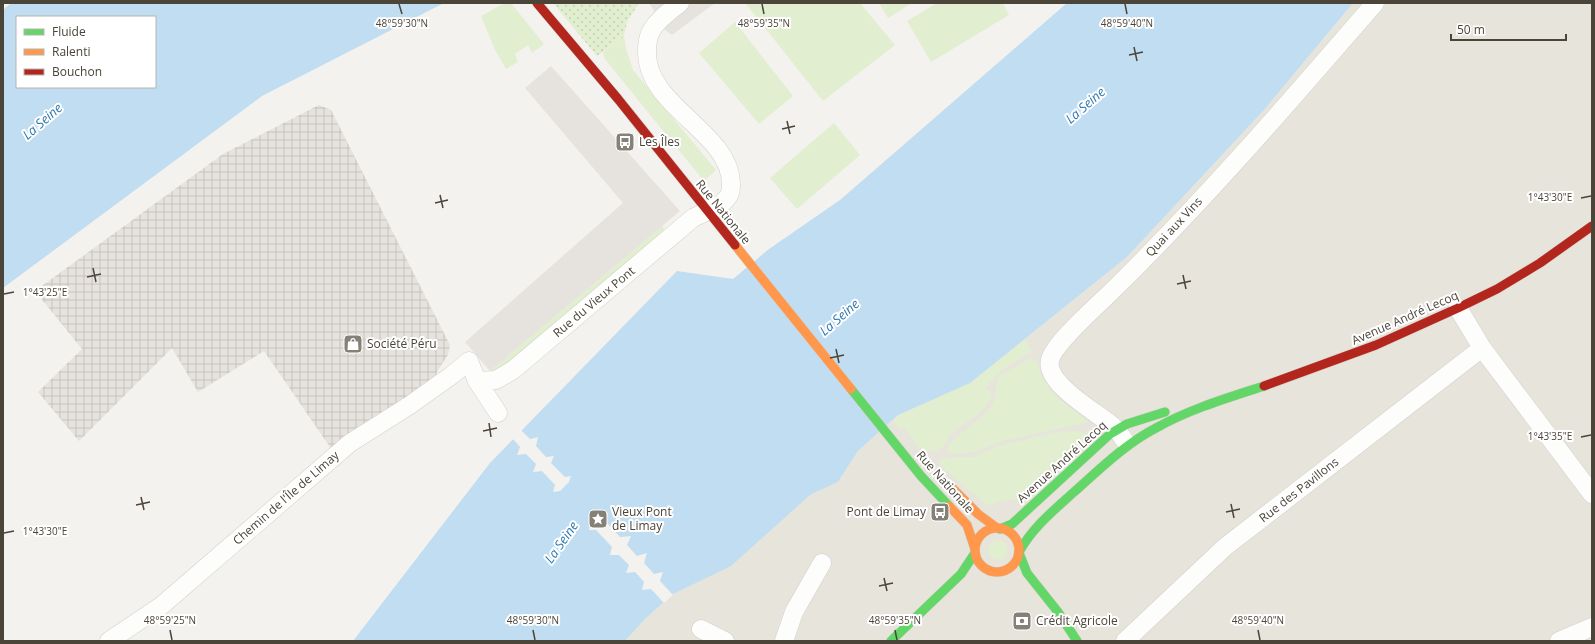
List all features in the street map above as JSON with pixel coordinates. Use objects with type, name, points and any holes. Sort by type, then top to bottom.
[{"type":"main road","name":"Rue Nationale","points":[[537,3],[618,100],[706,211],[890,435],[921,476],[967,525],[975,551]]},
{"type":"main road","name":"Avenue André Lecoq","points":[[1019,553],[1040,522],[1127,445],[1160,425],[1213,402],[1298,374],[1376,345],[1458,308],[1497,289],[1540,263],[1592,226]]},
{"type":"main road","name":"Avenue André Lecoq","points":[[999,528],[1012,524],[1094,448],[1127,424],[1157,414],[1213,402]]},
{"type":"main road","name":"Rue Nationale","points":[[890,435],[924,465]]},
{"type":"main road","name":"Rue Nationale","points":[[945,482],[981,516],[999,528]]},
{"type":"main road","points":[[891,641],[962,574],[975,551],[980,537],[990,529],[999,528],[1012,534],[1016,539],[1019,553],[1027,572],[1058,612],[1077,641]]},
{"type":"main road","points":[[975,551],[977,558],[984,568],[1007,577]]},
{"type":"main road","points":[[982,577],[1004,572],[1014,565],[1019,553]]},
{"type":"street","name":"Rue du Vieux Pont","points":[[477,381],[496,380],[513,370],[693,218],[721,204],[731,191],[729,169],[724,158],[672,103],[652,77],[647,58],[647,43],[651,32],[663,17],[680,3]]},
{"type":"street","name":"Quai aux Vins","points":[[1127,445],[1117,430],[1060,385],[1051,373],[1050,360],[1058,346],[1165,239],[1376,3]]},
{"type":"street","points":[[1458,308],[1482,348],[1592,494]]},
{"type":"street","name":"Rue des Pavillons","points":[[1125,641],[1225,547],[1482,348]]},
{"type":"street","name":"Chemin de l'Île de Limay","points":[[109,641],[161,606],[350,443],[410,405],[469,361],[477,381]]},
{"type":"street","points":[[477,381],[498,413]]},
{"type":"street","points":[[784,641],[794,612],[822,563]]},
{"type":"street","points":[[1559,641],[1592,627]]},
{"type":"street","points":[[701,629],[725,641]]},
{"type":"shaded area","points":[[649,3],[670,3],[656,14]]},
{"type":"shaded area","points":[[689,3],[715,3],[672,35],[664,29],[669,20]]},
{"type":"shaded area","points":[[1353,3],[1592,3],[1592,641],[625,641],[645,619],[673,594],[779,521],[810,495],[838,482],[858,451],[898,415],[970,383],[1127,257],[1264,110]]},
{"type":"shaded area","points":[[551,66],[680,211],[490,371],[465,342],[623,203],[525,88]]},
{"type":"shaded area","points":[[319,105],[331,110],[450,345],[448,355],[434,379],[332,450],[264,351],[198,392],[172,348],[79,441],[38,392],[82,349],[35,291],[223,154]]},
{"type":"green space","points":[[505,3],[511,3],[544,44],[532,53],[528,45],[515,54],[518,62],[506,69],[495,50],[481,16]]},
{"type":"green space","points":[[553,3],[639,3],[627,22],[624,36],[597,56]]},
{"type":"green space","points":[[745,3],[860,3],[895,45],[823,101]]},
{"type":"green space","points":[[879,3],[912,3],[888,18]]},
{"type":"green space","points":[[937,3],[1003,3],[1009,15],[931,62],[907,21]]},
{"type":"green space","points":[[735,22],[793,96],[759,124],[699,53]]},
{"type":"green space","points":[[624,36],[626,49],[633,70],[716,170],[704,181],[604,58],[603,52]]},
{"type":"green space","points":[[834,123],[860,155],[797,209],[770,178]]},
{"type":"green space","points":[[662,226],[666,231],[500,370],[490,371]]},
{"type":"green space","points":[[1025,339],[1032,351],[1002,370],[985,388],[992,393],[985,407],[981,412],[953,433],[939,450],[923,452],[903,427],[900,429],[893,420],[898,415],[970,383]]},
{"type":"green space","points":[[1031,358],[1038,363],[1045,382],[1051,390],[1065,404],[1089,422],[1002,441],[974,452],[952,454],[947,452],[946,449],[957,436],[990,409],[994,400],[998,377]]},
{"type":"green space","points":[[1063,431],[1081,431],[1090,437],[1019,500],[1005,500],[988,506],[939,464],[941,458],[974,457],[998,446]]},
{"type":"green space","points":[[998,540],[1005,543],[1008,550],[1005,557],[998,560],[991,557],[988,550],[991,543]]},
{"type":"water","name":"La Seine","points":[[11,3],[444,3],[262,96],[3,288],[3,10]]},
{"type":"water","name":"La Seine","points":[[1067,3],[1353,3],[1264,110],[1127,257],[970,383],[898,415],[858,451],[838,482],[810,495],[731,566],[673,594],[645,619],[625,641],[353,641],[490,463],[677,271],[733,279],[769,249],[840,200]]},
{"type":"pier","points":[[520,429],[530,439],[538,437],[536,446],[546,457],[554,456],[551,463],[565,477],[571,476],[569,482],[560,491],[553,492],[555,485],[542,471],[533,472],[536,464],[526,454],[517,455],[520,447],[512,438]]},
{"type":"pier","points":[[608,513],[606,522],[620,537],[631,536],[627,545],[637,556],[647,553],[644,563],[654,574],[663,572],[660,581],[673,595],[664,603],[651,589],[642,590],[644,582],[635,572],[626,573],[629,565],[619,555],[610,555],[612,547],[596,530],[589,530],[590,523],[599,515]]},
{"type":"traffic: fast","points":[[1019,552],[1037,527],[1051,513],[1123,449],[1145,434],[1169,421],[1209,404],[1264,386]]},
{"type":"traffic: fast","points":[[851,389],[921,476],[949,506]]},
{"type":"traffic: fast","points":[[1000,529],[1012,524],[1110,434],[1127,424],[1165,412]]},
{"type":"traffic: fast","points":[[891,641],[961,574],[975,553]]},
{"type":"traffic: fast","points":[[1019,553],[1027,573],[1058,612],[1077,641]]},
{"type":"traffic: slow","points":[[735,245],[851,389]]},
{"type":"traffic: slow","points":[[952,488],[978,514],[997,528]]},
{"type":"traffic: slow","points":[[949,506],[967,525],[975,549]]},
{"type":"traffic: slow","points":[[993,528],[1001,528],[1013,534],[1019,546],[1019,550],[1019,554],[1013,566],[1001,572],[993,572],[981,566],[975,554],[975,546],[981,534],[993,528]]},
{"type":"traffic: jam","points":[[537,3],[618,99],[735,245]]},
{"type":"traffic: jam","points":[[1264,386],[1376,345],[1497,289],[1540,263],[1592,226]]},
{"type":"place","name":"Les Îles","points":[[625,142]]},
{"type":"place","name":"Société Péru","points":[[353,344]]},
{"type":"place","name":"Pont de Limay","points":[[940,512]]},
{"type":"place","name":"Vieux Pont de Limay","points":[[598,519]]},
{"type":"place","name":"Crédit Agricole","points":[[1022,621]]}]
